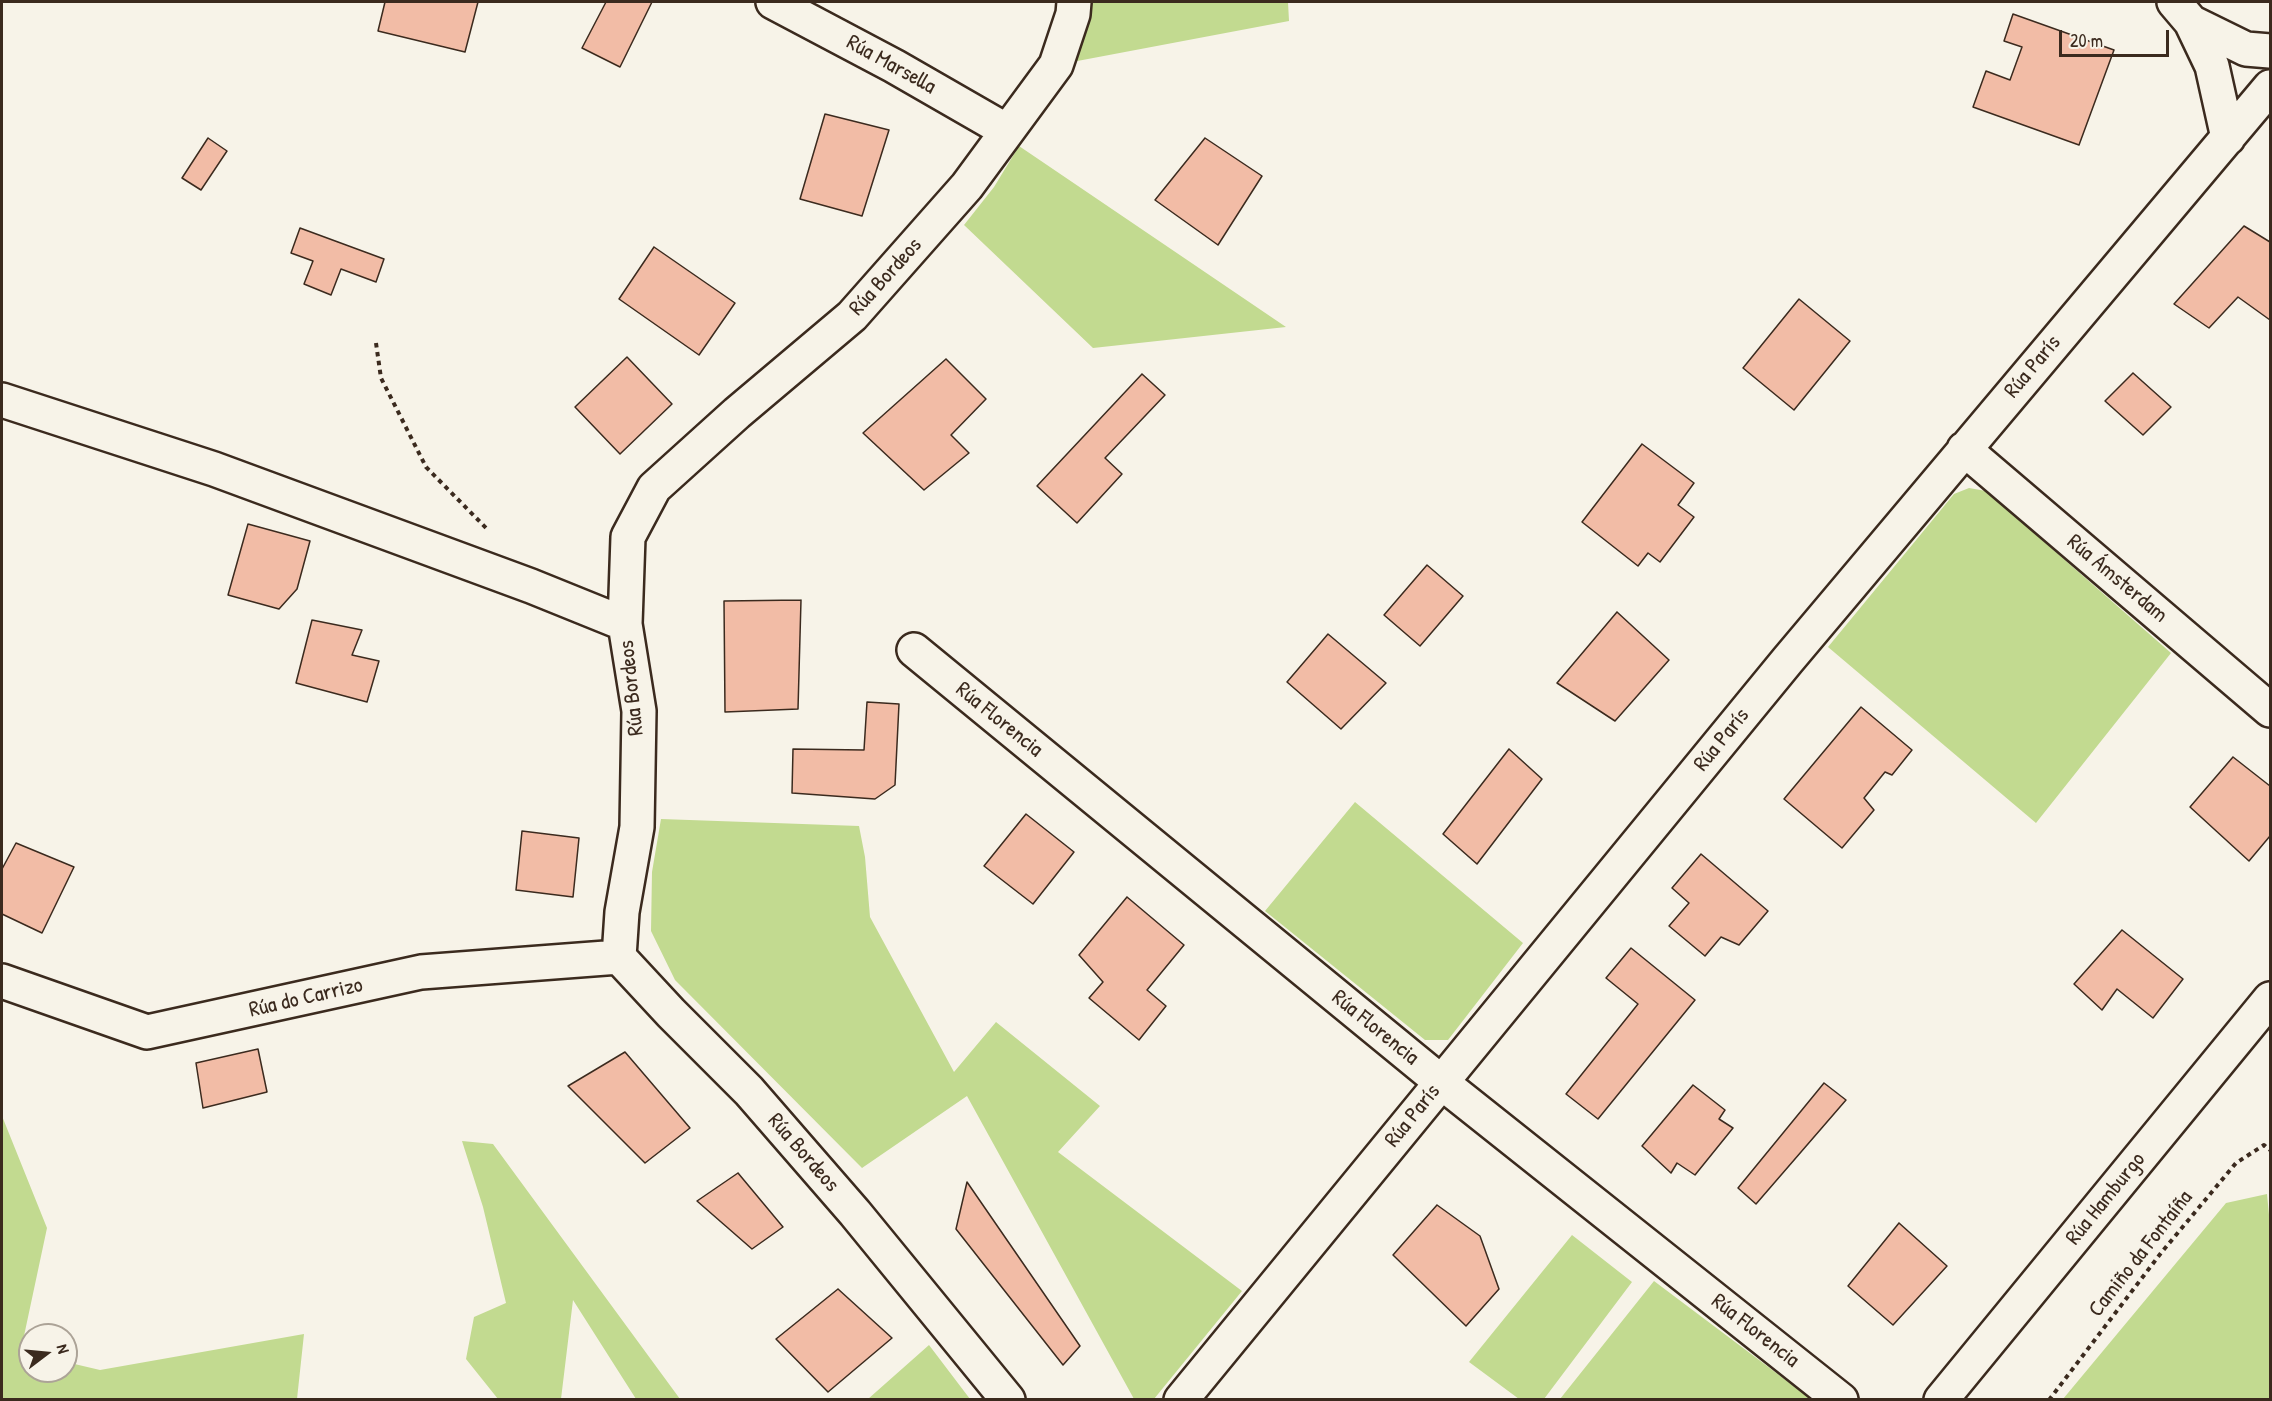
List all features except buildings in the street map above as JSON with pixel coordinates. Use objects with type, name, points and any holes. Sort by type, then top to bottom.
[{"type":"street","name":"Rúa Marsella","points":[[773,2],[894,66],[1007,131]]},
{"type":"street","name":"Rúa Bordeos","points":[[1008,1400],[855,1213],[756,1100],[619,957],[622,912],[637,827],[639,711],[625,624],[628,537],[654,488],[737,413],[852,316],[967,186],[1056,65],[1073,14],[1074,2]]},
{"type":"street","points":[[2183,12],[2246,48],[2271,51]]},
{"type":"street","points":[[2183,12],[2212,66],[2228,138]]},
{"type":"street","name":"Rúa París","points":[[1181,1400],[1787,661],[2271,87]]},
{"type":"street","points":[[2,400],[225,473],[531,586],[625,624]]},
{"type":"street","name":"Rúa Ámsterdam","points":[[1964,449],[2271,710]]},
{"type":"street","name":"Rúa Florencia","points":[[914,650],[1441,1082],[1841,1400]]},
{"type":"street","name":"Rúa do Carrizo","points":[[2,981],[147,1032],[421,972],[619,957]]},
{"type":"street","name":"Rúa Hamburgo","points":[[1941,1400],[2271,999]]},
{"type":"path","points":[[376,343],[381,378],[426,467],[492,534]]},
{"type":"path","name":"Camiño da Fontaíña","points":[[2049,1400],[2160,1253],[2236,1163],[2264,1145],[2271,1150]]},
{"type":"green space","points":[[1089,2],[1288,2],[1289,21],[1072,62]]},
{"type":"green space","points":[[1019,146],[1286,327],[1093,348],[964,225],[994,187]]},
{"type":"green space","points":[[1969,488],[1986,491],[2171,653],[2036,823],[1828,647],[1954,494]]},
{"type":"green space","points":[[1355,802],[1523,943],[1448,1040],[1425,1040],[1265,911]]},
{"type":"green space","points":[[661,819],[859,826],[865,857],[870,917],[954,1072],[996,1022],[1100,1106],[1058,1152],[1242,1291],[1154,1399],[1134,1399],[967,1096],[862,1168],[675,980],[651,931],[652,872]]},
{"type":"green space","points":[[2,1116],[47,1228],[27,1323],[18,1323],[18,1383],[78,1383],[78,1365],[100,1370],[304,1334],[297,1399],[2,1399]]},
{"type":"green space","points":[[462,1141],[493,1144],[680,1399],[636,1399],[573,1300],[561,1399],[498,1399],[466,1359],[474,1317],[506,1303],[483,1207]]},
{"type":"green space","points":[[2267,1194],[2270,1225],[2270,1399],[2063,1399],[2226,1203]]},
{"type":"green space","points":[[1572,1235],[1632,1282],[1544,1399],[1519,1399],[1469,1362]]},
{"type":"green space","points":[[1654,1281],[1779,1375],[1811,1399],[1560,1399]]},
{"type":"green space","points":[[929,1345],[970,1399],[868,1399]]}]
